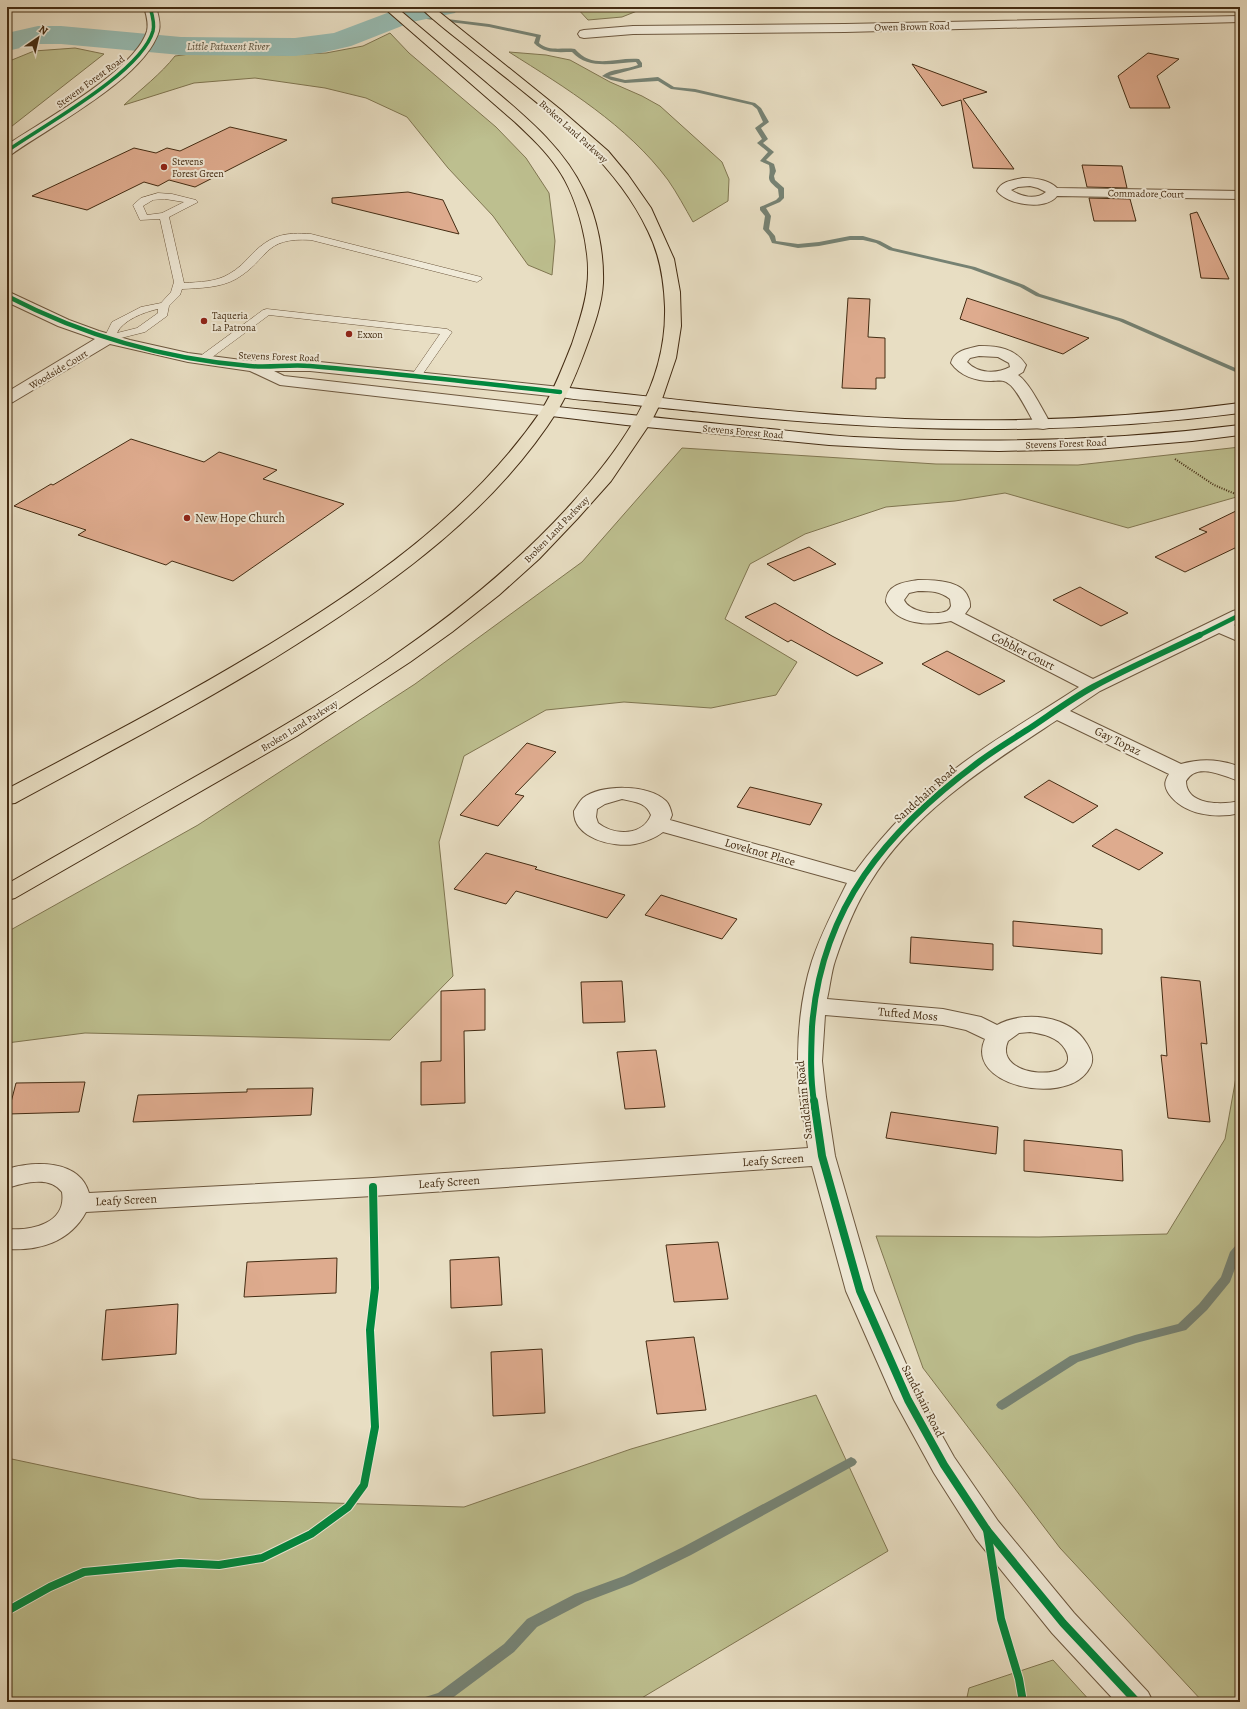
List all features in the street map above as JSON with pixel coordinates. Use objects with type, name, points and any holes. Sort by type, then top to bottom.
[{"type":"main road","points":[[7,798],[210,689],[319,623],[362,594],[419,550],[482,493],[514,458],[549,411],[560,392],[578,348],[589,315],[595,284],[592,234],[585,208],[572,181],[558,159],[539,138],[520,119],[389,7]]},
{"type":"main road","name":"Broken Land Parkway","points":[[7,893],[290,732],[403,658],[445,628],[492,591],[533,555],[572,514],[605,477],[643,422],[653,402],[668,358],[673,326],[672,292],[667,259],[644,208],[623,178],[603,154],[556,113],[426,7]]},
{"type":"street","name":"Stevens Forest Road","points":[[7,151],[116,77],[143,53],[150,42],[154,31],[150,7]]},
{"type":"street","name":"Owen Brown Road","points":[[584,34],[633,30],[845,28],[1240,19]]},
{"type":"street","name":"Commadore Court","points":[[1053,192],[1240,195]]},
{"type":"street","name":"Stevens Forest Road","points":[[7,296],[48,317],[109,338],[147,348],[203,359],[251,366],[296,365],[416,376],[775,415],[940,425],[1042,424],[1104,422],[1240,408]]},
{"type":"street","name":"Woodside Court","points":[[7,399],[109,338]]},
{"type":"street","name":"Stevens Forest Road","points":[[251,366],[280,380],[643,422],[852,442],[939,445],[1052,444],[1159,438],[1240,430]]},
{"type":"street","points":[[1006,375],[1019,384],[1042,424]]},
{"type":"street","name":"Cobbler Court","points":[[953,615],[1093,687]]},
{"type":"street","name":"Sandchain Road","points":[[1137,1702],[1063,1622],[987,1530],[941,1458],[908,1400],[860,1291],[822,1156],[813,1097],[810,1061],[814,1006],[823,962],[839,920],[860,880],[882,850],[910,820],[942,791],[981,760],[1093,687],[1233,626]]},
{"type":"street","name":"Gay Topaz","points":[[1055,711],[1181,772]]},
{"type":"street","points":[[1240,775],[1219,767],[1193,767],[1181,772],[1175,781],[1176,790],[1184,799],[1202,808],[1218,810],[1240,807]]},
{"type":"street","name":"Loveknot Place","points":[[660,824],[860,880]]},
{"type":"street","name":"Tufted Moss","points":[[814,1006],[943,1017],[972,1023],[998,1035]]},
{"type":"street","name":"Leafy Screen","points":[[77,1203],[373,1187],[822,1156]]},
{"type":"street","points":[[7,1179],[32,1172],[46,1172],[63,1178],[74,1189],[77,1203],[67,1221],[52,1232],[40,1237],[20,1240],[7,1239]]},
{"type":"lane","points":[[162,196],[174,197],[193,202],[187,205],[164,216],[144,218],[138,206],[147,200],[162,196]]},
{"type":"lane","points":[[109,338],[116,324],[145,309],[164,305],[176,293],[179,282],[178,271],[164,216]]},
{"type":"lane","points":[[178,286],[209,284],[231,278],[247,267],[272,242],[301,236],[311,236],[477,279]]},
{"type":"lane","points":[[109,338],[142,330],[163,314],[164,305]]},
{"type":"lane","points":[[203,359],[267,312],[447,332],[416,376]]},
{"type":"path","points":[[1159,438],[1178,462],[1214,485],[1240,496]]},
{"type":"green space","points":[[576,7],[647,7],[622,17],[588,20]]},
{"type":"green space","points":[[390,33],[409,53],[496,127],[526,158],[549,193],[555,241],[552,275],[528,265],[493,216],[448,168],[407,117],[366,98],[325,88],[255,78],[194,83],[124,105],[157,75],[175,56],[212,51],[283,55],[326,53],[363,46]]},
{"type":"green space","points":[[75,48],[104,54],[7,130],[7,62],[34,51]]},
{"type":"green space","points":[[509,52],[546,55],[570,60],[610,82],[642,96],[660,106],[722,162],[729,179],[728,201],[693,222],[668,180],[652,160],[634,142],[615,125],[574,94]]},
{"type":"green space","points":[[1240,447],[1240,496],[1128,528],[1005,493],[955,501],[886,507],[805,534],[750,564],[725,619],[797,662],[776,695],[711,708],[624,702],[546,710],[464,756],[439,842],[453,976],[390,1040],[85,1033],[7,1043],[7,932],[198,825],[415,684],[582,562],[682,448],[936,464],[1078,465]]},
{"type":"green space","points":[[1240,1055],[1240,1702],[1203,1702],[1060,1548],[923,1368],[876,1236],[1039,1237],[1167,1234],[1225,1139]]},
{"type":"green space","points":[[816,1395],[888,1551],[635,1702],[7,1702],[7,1458],[200,1499],[464,1507],[631,1449]]},
{"type":"green space","points":[[1053,1660],[1091,1702],[966,1702],[969,1688]]},
{"type":"building","points":[[1148,53],[1179,59],[1157,76],[1170,108],[1130,108],[1118,76]]},
{"type":"building","points":[[912,64],[987,92],[963,99],[1014,169],[973,168],[961,100],[942,106]]},
{"type":"building","name":"Stevens Forest Green","points":[[230,127],[287,140],[195,187],[169,180],[158,186],[144,182],[87,210],[32,196],[134,148],[156,153],[167,148],[180,151]]},
{"type":"building","points":[[1082,165],[1122,166],[1127,188],[1087,187]]},
{"type":"building","points":[[408,192],[443,200],[459,234],[332,203],[332,198]]},
{"type":"building","points":[[1089,198],[1130,199],[1136,221],[1094,221]]},
{"type":"building","points":[[1197,212],[1229,279],[1201,278],[1190,214]]},
{"type":"building","points":[[848,298],[870,299],[868,337],[885,338],[885,378],[876,378],[876,389],[842,388]]},
{"type":"building","points":[[967,298],[1089,338],[1063,354],[960,319]]},
{"type":"building","name":"New Hope Church","points":[[131,439],[204,462],[219,452],[277,470],[263,479],[344,504],[233,581],[172,561],[166,565],[78,535],[86,530],[14,506]]},
{"type":"building","points":[[1240,509],[1240,548],[1237,547],[1185,572],[1155,557],[1207,532],[1199,529]]},
{"type":"building","points":[[809,547],[836,564],[794,581],[767,564]]},
{"type":"building","points":[[1080,587],[1128,613],[1101,626],[1053,600]]},
{"type":"building","points":[[775,603],[883,663],[857,676],[791,640],[788,642],[745,617]]},
{"type":"building","points":[[947,651],[1005,681],[979,695],[922,664]]},
{"type":"building","points":[[527,743],[556,752],[515,794],[524,796],[498,826],[460,815]]},
{"type":"building","points":[[1049,780],[1098,806],[1073,823],[1024,797]]},
{"type":"building","points":[[750,787],[822,804],[810,825],[737,807]]},
{"type":"building","points":[[1116,829],[1163,853],[1139,870],[1092,846]]},
{"type":"building","points":[[486,853],[537,867],[535,869],[625,895],[607,918],[516,891],[506,904],[454,889]]},
{"type":"building","points":[[661,895],[737,919],[722,939],[645,915]]},
{"type":"building","points":[[1013,921],[1102,929],[1102,954],[1013,946]]},
{"type":"building","points":[[911,937],[993,944],[993,970],[910,963]]},
{"type":"building","points":[[1161,977],[1200,981],[1207,1044],[1201,1043],[1210,1122],[1168,1118],[1161,1055],[1167,1056]]},
{"type":"building","points":[[622,981],[625,1022],[583,1023],[581,982]]},
{"type":"building","points":[[485,989],[485,1030],[464,1031],[465,1103],[421,1105],[421,1062],[441,1061],[441,991]]},
{"type":"building","points":[[656,1050],[665,1107],[625,1109],[617,1052]]},
{"type":"building","points":[[85,1082],[79,1112],[8,1114],[16,1083]]},
{"type":"building","points":[[313,1088],[311,1115],[133,1122],[138,1095],[247,1092],[247,1089]]},
{"type":"building","points":[[891,1112],[998,1127],[996,1154],[886,1138]]},
{"type":"building","points":[[1024,1140],[1122,1150],[1123,1181],[1024,1171]]},
{"type":"building","points":[[718,1242],[728,1299],[674,1302],[666,1245]]},
{"type":"building","points":[[499,1257],[502,1305],[451,1308],[450,1260]]},
{"type":"building","points":[[337,1258],[336,1293],[244,1297],[247,1262]]},
{"type":"building","points":[[178,1304],[176,1354],[102,1360],[106,1310]]},
{"type":"building","points":[[694,1337],[706,1410],[657,1414],[646,1341]]},
{"type":"building","points":[[542,1349],[545,1413],[493,1416],[491,1352]]},
{"type":"waterway","name":"Little Patuxent River","points":[[7,42],[38,35],[61,35],[181,46],[295,47],[341,40],[405,15],[445,7]]},
{"type":"waterway","points":[[405,15],[489,26],[539,36],[536,43],[544,49],[553,51],[573,50],[579,57],[595,63],[637,60],[640,63],[640,66],[614,72],[605,76],[612,79],[625,81],[658,79],[673,88],[704,92],[720,97],[746,101],[757,106],[766,122],[758,128],[765,139],[760,143],[771,152],[763,161],[771,164],[773,171],[771,176],[772,181],[781,188],[782,197],[778,201],[763,207],[763,210],[768,216],[766,229],[772,236],[774,242],[798,246],[819,244],[850,238],[863,238],[878,242],[891,249],[973,268],[1022,286],[1038,295],[1121,320],[1240,372]]},
{"type":"waterway","points":[[7,32],[22,38]]},
{"type":"waterway","points":[[1002,1405],[1074,1359],[1135,1339],[1182,1327],[1203,1307],[1226,1279],[1234,1255],[1240,1248]]},
{"type":"waterway","points":[[427,1702],[442,1698],[509,1648],[532,1623],[580,1598],[628,1580],[687,1551],[851,1462]]},
{"type":"cycle path","points":[[7,151],[90,96],[133,62],[147,46],[154,28],[150,7]]},
{"type":"cycle path","points":[[7,296],[63,323],[94,334],[188,358],[219,363],[264,367],[295,365],[310,366],[560,392]]},
{"type":"cycle path","points":[[1137,1702],[1063,1623],[987,1530],[944,1465],[908,1400],[860,1291],[822,1156],[813,1097],[810,1061],[814,1006],[823,962],[839,920],[860,880],[882,850],[910,820],[942,791],[981,760],[1093,687],[1240,615]]},
{"type":"cycle path","points":[[7,1611],[50,1587],[84,1572],[180,1563],[219,1565],[262,1558],[311,1534],[348,1507],[364,1485],[375,1427],[370,1330],[375,1288],[373,1187]]},
{"type":"cycle path","points":[[987,1530],[1001,1619],[1019,1679],[1023,1702]]},
{"type":"place","name":"Stevens Forest Green","points":[[164,167]]},
{"type":"place","name":"Taqueria La Patrona","points":[[204,321]]},
{"type":"place","name":"Exxon","points":[[349,334]]},
{"type":"place","name":"New Hope Church","points":[[187,518]]}]
